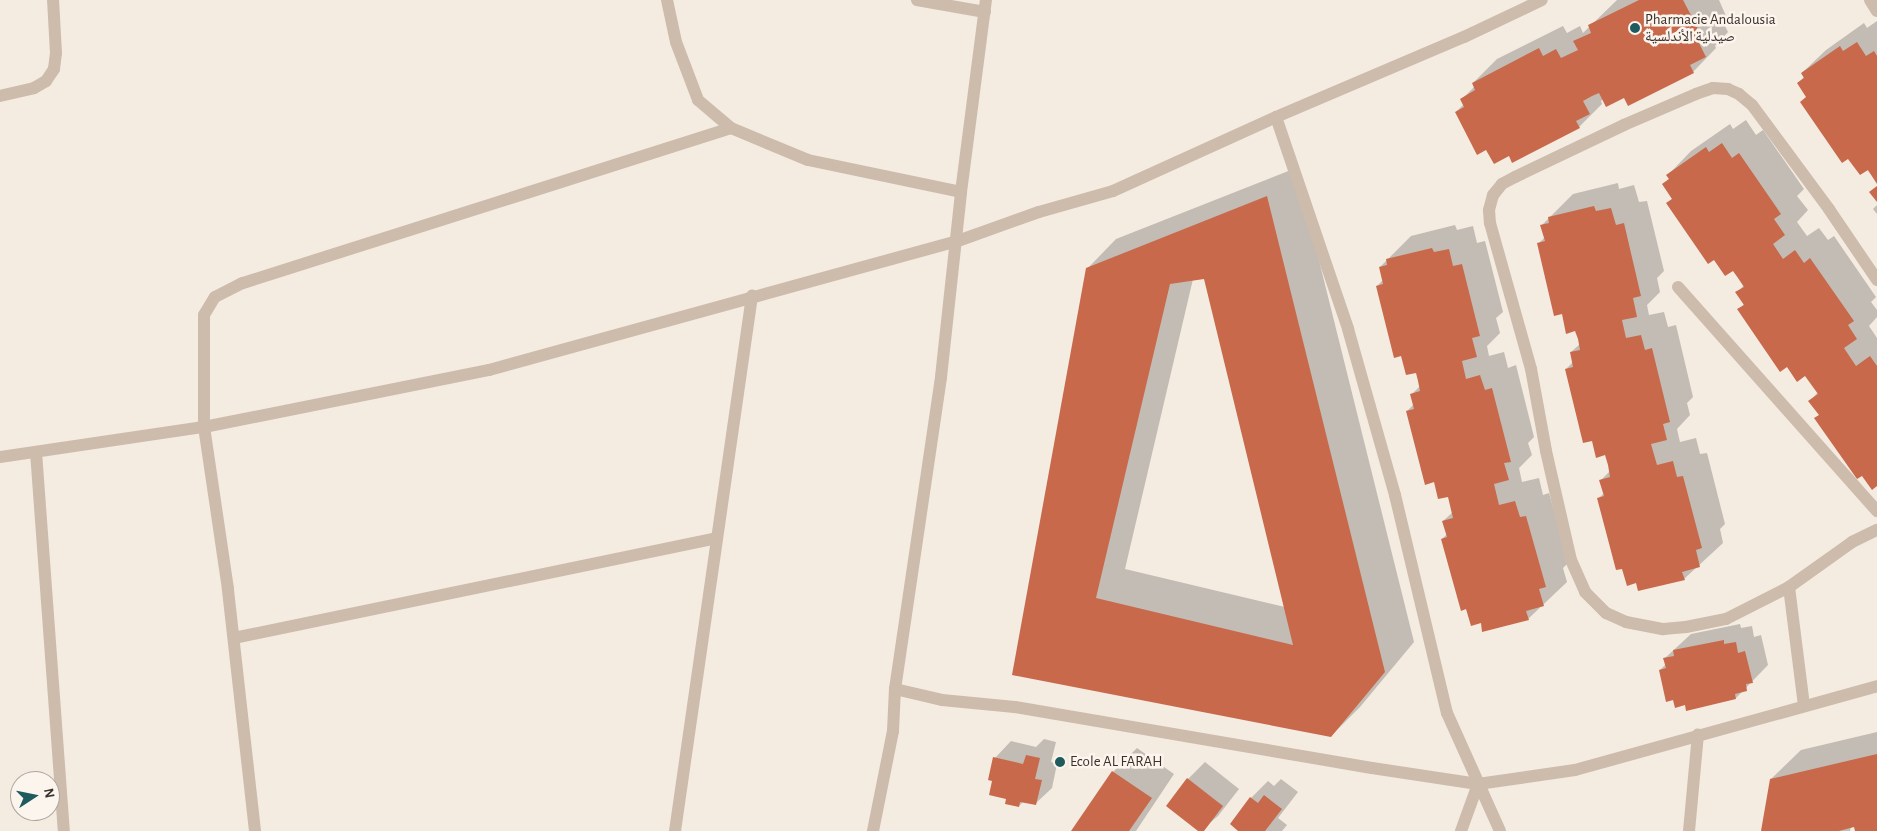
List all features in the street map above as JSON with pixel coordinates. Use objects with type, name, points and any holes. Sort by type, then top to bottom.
[{"type":"street","points":[[0,96],[34,88],[46,81],[54,69],[56,53],[53,0]]},
{"type":"street","points":[[667,0],[676,42],[698,100],[731,128],[808,160],[961,192]]},
{"type":"street","points":[[873,831],[893,731],[895,689],[941,377],[961,192],[986,6],[917,0]]},
{"type":"street","points":[[0,457],[204,427],[489,370],[752,296],[955,242],[1039,212],[1113,191],[1276,117],[1464,37],[1542,0]]},
{"type":"street","points":[[1870,0],[1877,11]]},
{"type":"street","points":[[1877,280],[1829,209],[1752,105],[1739,94],[1728,89],[1713,88],[1624,125],[1515,177],[1502,184],[1493,195],[1489,210],[1490,223],[1531,368],[1546,451],[1571,560],[1585,592],[1606,613],[1626,622],[1663,629],[1686,627],[1726,619],[1789,587],[1852,542],[1877,530]]},
{"type":"street","points":[[1276,117],[1359,366],[1396,494],[1447,713],[1500,831]]},
{"type":"street","points":[[255,831],[234,638],[204,427],[204,315],[216,297],[243,282],[731,128]]},
{"type":"street","points":[[1678,287],[1877,511]]},
{"type":"street","points":[[676,831],[752,296]]},
{"type":"street","points":[[36,452],[64,831]]},
{"type":"street","points":[[234,638],[717,538]]},
{"type":"street","points":[[1789,587],[1804,706]]},
{"type":"street","points":[[895,689],[942,700],[1015,707],[1372,768],[1478,784],[1575,770],[1698,734],[1877,686]]},
{"type":"street","points":[[1689,831],[1698,734]]},
{"type":"street","points":[[1461,831],[1478,784]]},
{"type":"building","points":[[1639,0],[1683,0],[1704,40],[1699,43],[1706,57],[1690,65],[1694,73],[1628,106],[1624,98],[1606,107],[1599,93],[1592,96],[1583,101],[1590,114],[1576,121],[1580,128],[1512,163],[1509,156],[1494,164],[1486,150],[1477,155],[1455,112],[1464,107],[1460,99],[1475,90],[1472,83],[1539,48],[1543,56],[1556,49],[1561,58],[1578,50],[1573,41],[1591,33],[1588,25]]},
{"type":"building","points":[[1857,42],[1866,56],[1874,51],[1877,56],[1877,184],[1868,170],[1860,175],[1848,159],[1842,163],[1800,102],[1806,97],[1797,83],[1804,78],[1801,73],[1840,46],[1843,51]]},
{"type":"building","points":[[1722,143],[1732,158],[1739,153],[1781,214],[1774,219],[1785,235],[1773,244],[1783,259],[1795,250],[1804,263],[1810,258],[1854,321],[1848,325],[1857,339],[1844,348],[1856,366],[1870,356],[1877,366],[1877,486],[1872,490],[1862,476],[1857,479],[1814,418],[1819,415],[1808,401],[1818,394],[1805,376],[1797,382],[1787,367],[1780,372],[1737,309],[1744,305],[1735,292],[1744,287],[1733,271],[1725,276],[1714,260],[1708,264],[1666,203],[1672,199],[1662,184],[1669,179],[1666,175],[1706,147],[1709,152]]},
{"type":"building","points":[[1877,186],[1877,202],[1869,192]]},
{"type":"building","points":[[1267,196],[1385,672],[1331,737],[1012,675],[1086,268]],"holes":[[[1204,279],[1293,645],[1096,598],[1170,284]]]},
{"type":"building","points":[[1594,206],[1596,211],[1611,208],[1616,225],[1624,223],[1641,296],[1633,298],[1637,317],[1622,320],[1626,338],[1641,335],[1645,350],[1652,348],[1670,422],[1663,424],[1667,440],[1651,444],[1657,465],[1673,461],[1677,477],[1683,476],[1702,548],[1696,550],[1700,567],[1682,572],[1685,580],[1638,591],[1636,583],[1627,586],[1622,569],[1616,570],[1597,498],[1604,496],[1599,480],[1610,477],[1608,465],[1605,455],[1596,458],[1592,441],[1583,443],[1565,369],[1573,367],[1570,352],[1580,350],[1578,339],[1575,331],[1566,334],[1562,314],[1554,316],[1537,243],[1545,241],[1540,225],[1549,223],[1548,217]]},
{"type":"building","points":[[1432,248],[1434,252],[1449,249],[1453,266],[1462,264],[1480,336],[1472,338],[1477,357],[1462,361],[1466,379],[1480,375],[1485,390],[1492,388],[1511,462],[1504,463],[1509,480],[1494,484],[1499,505],[1515,501],[1520,517],[1526,516],[1546,587],[1539,589],[1544,606],[1526,611],[1529,620],[1482,632],[1481,623],[1471,626],[1466,609],[1461,611],[1441,539],[1447,537],[1442,521],[1453,518],[1448,497],[1438,499],[1434,482],[1425,485],[1406,411],[1414,409],[1410,394],[1420,391],[1416,373],[1406,375],[1401,356],[1394,358],[1376,286],[1383,284],[1379,267],[1387,265],[1386,259]]},
{"type":"building","points":[[1724,640],[1724,644],[1736,642],[1738,653],[1745,651],[1753,683],[1746,684],[1747,691],[1735,694],[1736,699],[1686,711],[1685,705],[1675,708],[1673,700],[1666,702],[1659,670],[1666,668],[1663,658],[1674,656],[1673,650]]},
{"type":"building","points":[[1877,754],[1877,831],[1855,831],[1854,827],[1839,831],[1761,831],[1770,779]]},
{"type":"building","points":[[1026,755],[1040,758],[1035,779],[1042,780],[1036,805],[1020,802],[1019,807],[1005,804],[1006,799],[989,795],[992,781],[988,780],[993,757],[1023,764]]},
{"type":"building","points":[[1112,771],[1152,798],[1129,831],[1071,831]]},
{"type":"building","points":[[1187,778],[1223,806],[1204,831],[1198,831],[1166,806]]},
{"type":"building","points":[[1264,795],[1282,809],[1265,831],[1238,831],[1230,824],[1250,797],[1258,803]]},
{"type":"place","name":"Pharmacie Andalousia صيدلية الأندلسية","points":[[1635,28]]},
{"type":"place","name":"Ecole AL FARAH","points":[[1060,762]]}]
